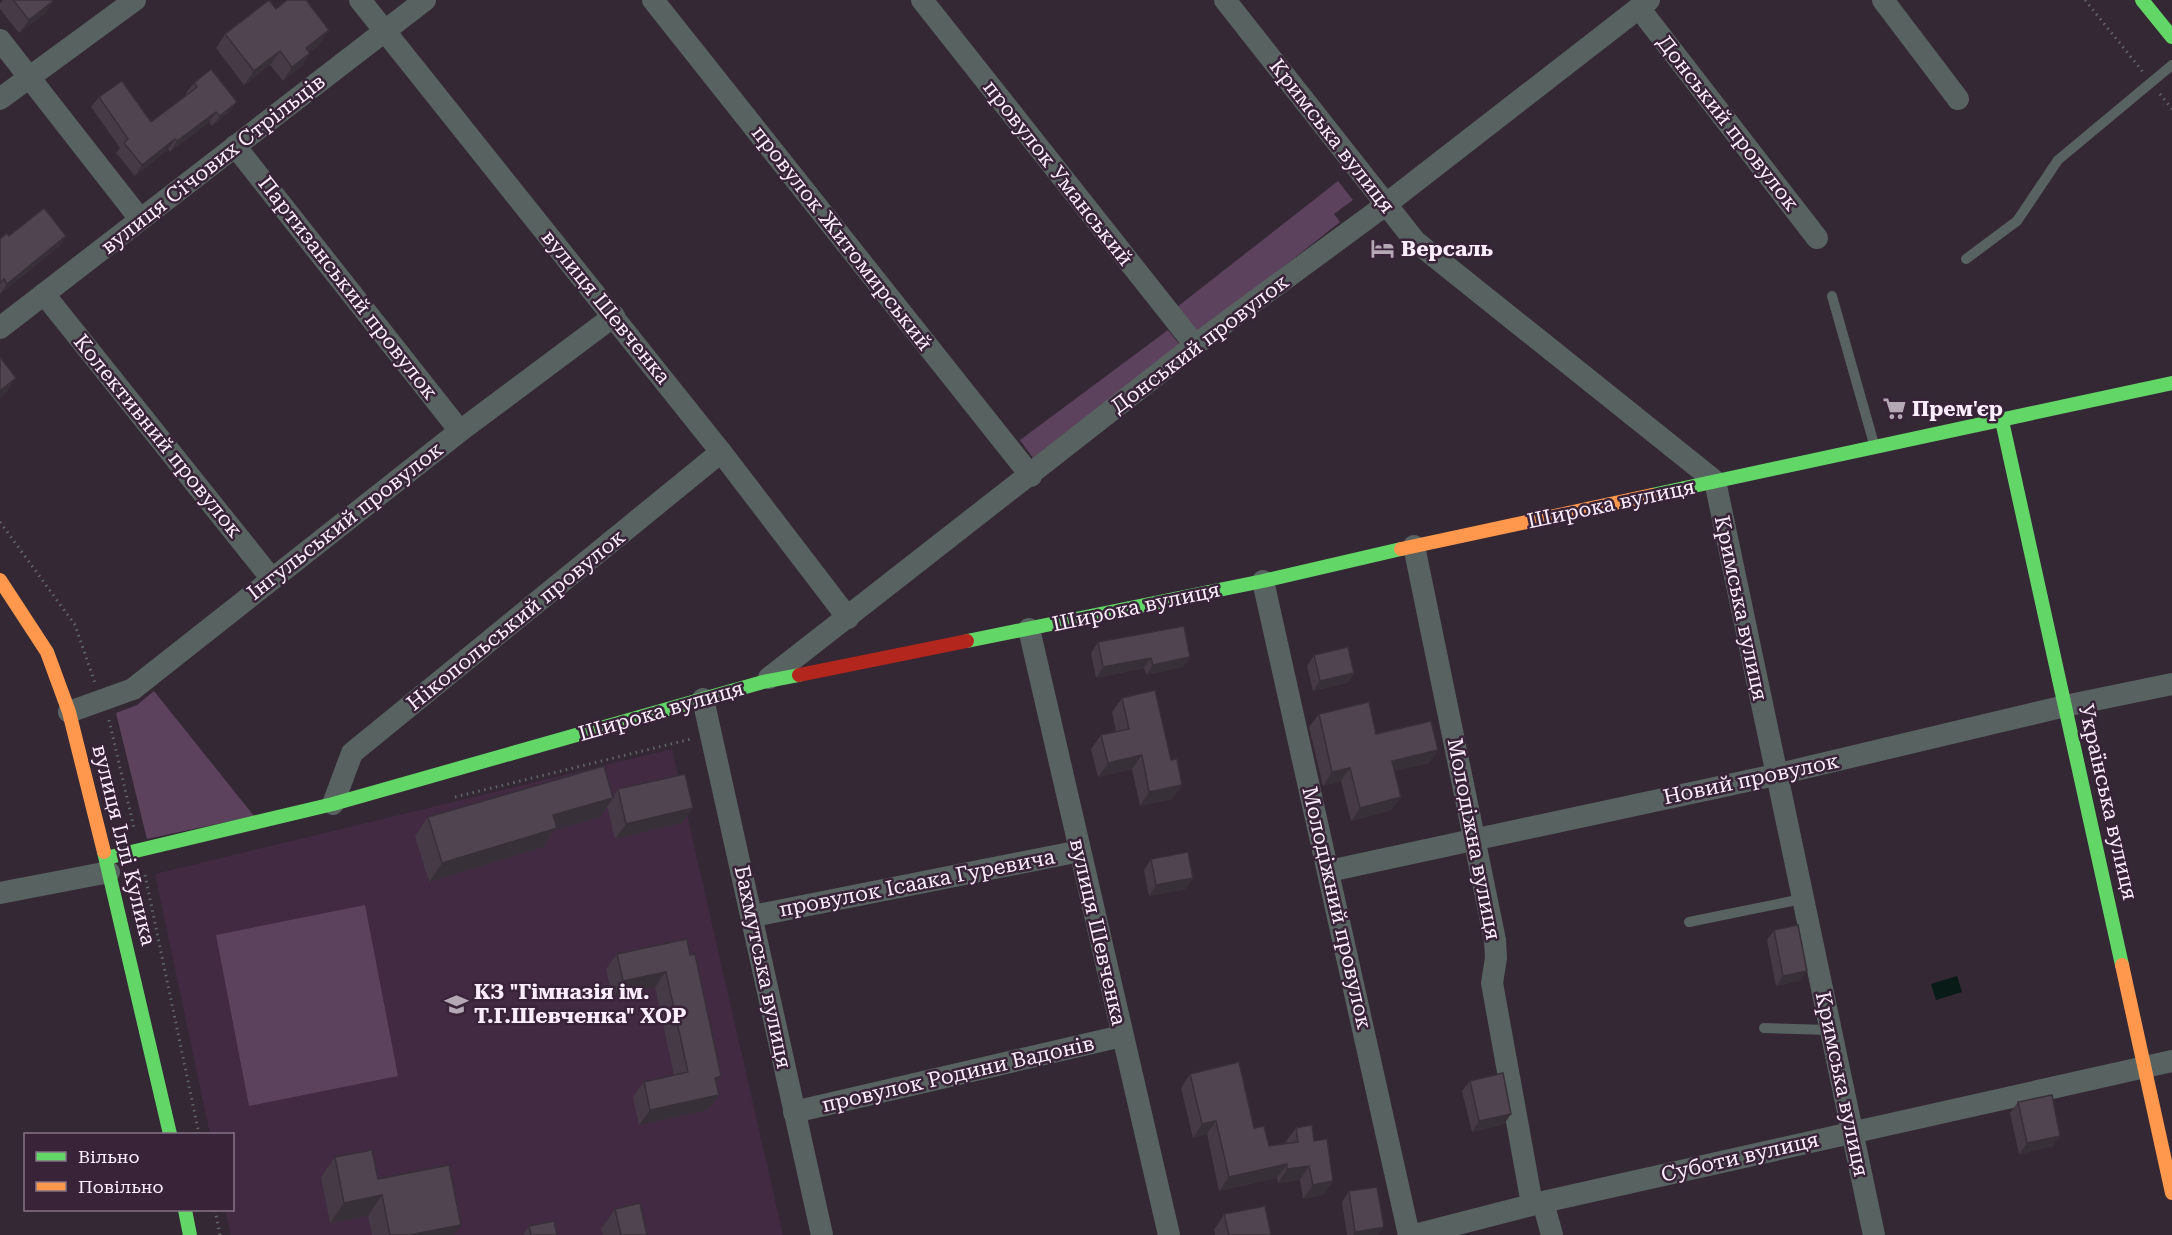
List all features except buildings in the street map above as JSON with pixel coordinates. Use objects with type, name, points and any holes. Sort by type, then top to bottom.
[{"type":"street","points":[[0,99],[135,0]]},
{"type":"street","name":"вулиця Шевченка","points":[[360,0],[614,316],[848,618]]},
{"type":"street","name":"вулиця Січових Стрільців","points":[[0,328],[425,0]]},
{"type":"street","name":"провулок Житомирський","points":[[653,0],[1031,476]]},
{"type":"street","name":"провулок Уманський","points":[[922,0],[1195,345]]},
{"type":"street","name":"Кримська вулиця","points":[[1225,0],[1415,241],[1715,481],[1775,776],[1874,1235]]},
{"type":"street","points":[[1883,0],[1958,99]]},
{"type":"street","points":[[2142,0],[2170,29]]},
{"type":"street","name":"Донський провулок","points":[[763,682],[1031,476],[1195,345],[1386,204],[1644,4],[1817,238]]},
{"type":"street","points":[[0,40],[140,219]]},
{"type":"street","name":"Партизанський провулок","points":[[236,146],[460,430]]},
{"type":"street","name":"Колективний провулок","points":[[44,294],[272,578]]},
{"type":"street","name":"Інгульський провулок","points":[[69,712],[134,689],[460,430],[614,316]]},
{"type":"street","name":"Широка вулиця","points":[[0,893],[108,865],[139,849],[333,804],[763,682],[1263,581],[1414,546],[2172,383]]},
{"type":"street","name":"Українська вулиця","points":[[2002,421],[2172,1193]]},
{"type":"street","name":"Нікопольський провулок","points":[[333,804],[352,753],[721,452]]},
{"type":"street","name":"Молодіжна вулиця","points":[[1414,546],[1496,949],[1492,983],[1538,1203],[1552,1235]]},
{"type":"street","name":"вулиця Іллі Кулика","points":[[0,580],[47,652],[69,712],[108,865],[170,1133]]},
{"type":"street","name":"Молодіжний провулок","points":[[1263,581],[1409,1235]]},
{"type":"street","name":"вулиця Шевченка","points":[[1029,629],[1169,1235]]},
{"type":"street","name":"Новий провулок","points":[[1329,871],[1474,838],[1775,776],[2065,706],[2172,684]]},
{"type":"street","name":"Бахмутська вулиця","points":[[703,699],[822,1235]]},
{"type":"street","name":"провулок Ісаака Гуревича","points":[[753,916],[1080,851]]},
{"type":"street","name":"провулок Родини Вадонів","points":[[794,1112],[1122,1036]]},
{"type":"street","name":"Суботи вулиця","points":[[1415,1235],[1538,1203],[2172,1061]]},
{"type":"street","points":[[185,1211],[190,1235]]},
{"type":"lane","points":[[1966,259],[2017,221],[2058,160],[2172,65]]},
{"type":"lane","points":[[1832,296],[1875,447]]},
{"type":"lane","points":[[1689,922],[1802,899]]},
{"type":"lane","points":[[1764,1028],[1830,1030]]},
{"type":"path","points":[[2085,0],[2172,109]]},
{"type":"path","points":[[0,522],[75,625],[102,701],[139,849],[199,1133]]},
{"type":"path","points":[[215,1211],[220,1235]]},
{"type":"shaded area","points":[[1338,181],[1353,200],[1334,214],[1340,222],[1198,334],[1177,307]]},
{"type":"shaded area","points":[[1168,330],[1181,346],[1033,458],[1020,440]]},
{"type":"shaded area","points":[[154,691],[254,816],[147,839],[116,713],[137,705]]},
{"type":"shaded area","name":"КЗ \"Гімназія ім. Т.Г.Шевченка\" ХОР","points":[[672,749],[783,1235],[231,1235],[225,1211],[234,1211],[234,1133],[210,1133],[155,874]]},
{"type":"shaded area","points":[[365,905],[398,1076],[249,1106],[216,935]]},
{"type":"shaded area","points":[[1957,976],[1962,992],[1936,1000],[1931,984]]},
{"type":"traffic: fast","points":[[2142,0],[2172,37]]},
{"type":"traffic: fast","points":[[1652,495],[2172,383]]},
{"type":"traffic: fast","points":[[2002,421],[2122,965]]},
{"type":"traffic: fast","points":[[967,641],[1263,581],[1401,549]]},
{"type":"traffic: fast","points":[[106,858],[333,804],[763,682],[799,675]]},
{"type":"traffic: fast","points":[[104,852],[170,1133]]},
{"type":"traffic: fast","points":[[185,1211],[190,1235]]},
{"type":"traffic: slow","points":[[1401,549],[1652,495]]},
{"type":"traffic: slow","points":[[0,580],[47,652],[69,712],[104,852]]},
{"type":"traffic: slow","points":[[2122,965],[2172,1193]]},
{"type":"traffic: jam","points":[[799,675],[967,641]]},
{"type":"place","name":"Версаль","points":[[1383,249]]},
{"type":"place","name":"Прем'єр","points":[[1894,409]]},
{"type":"place","name":"КЗ \"Гімназія ім. Т.Г.Шевченка\" ХОР","points":[[456,1004]]}]
